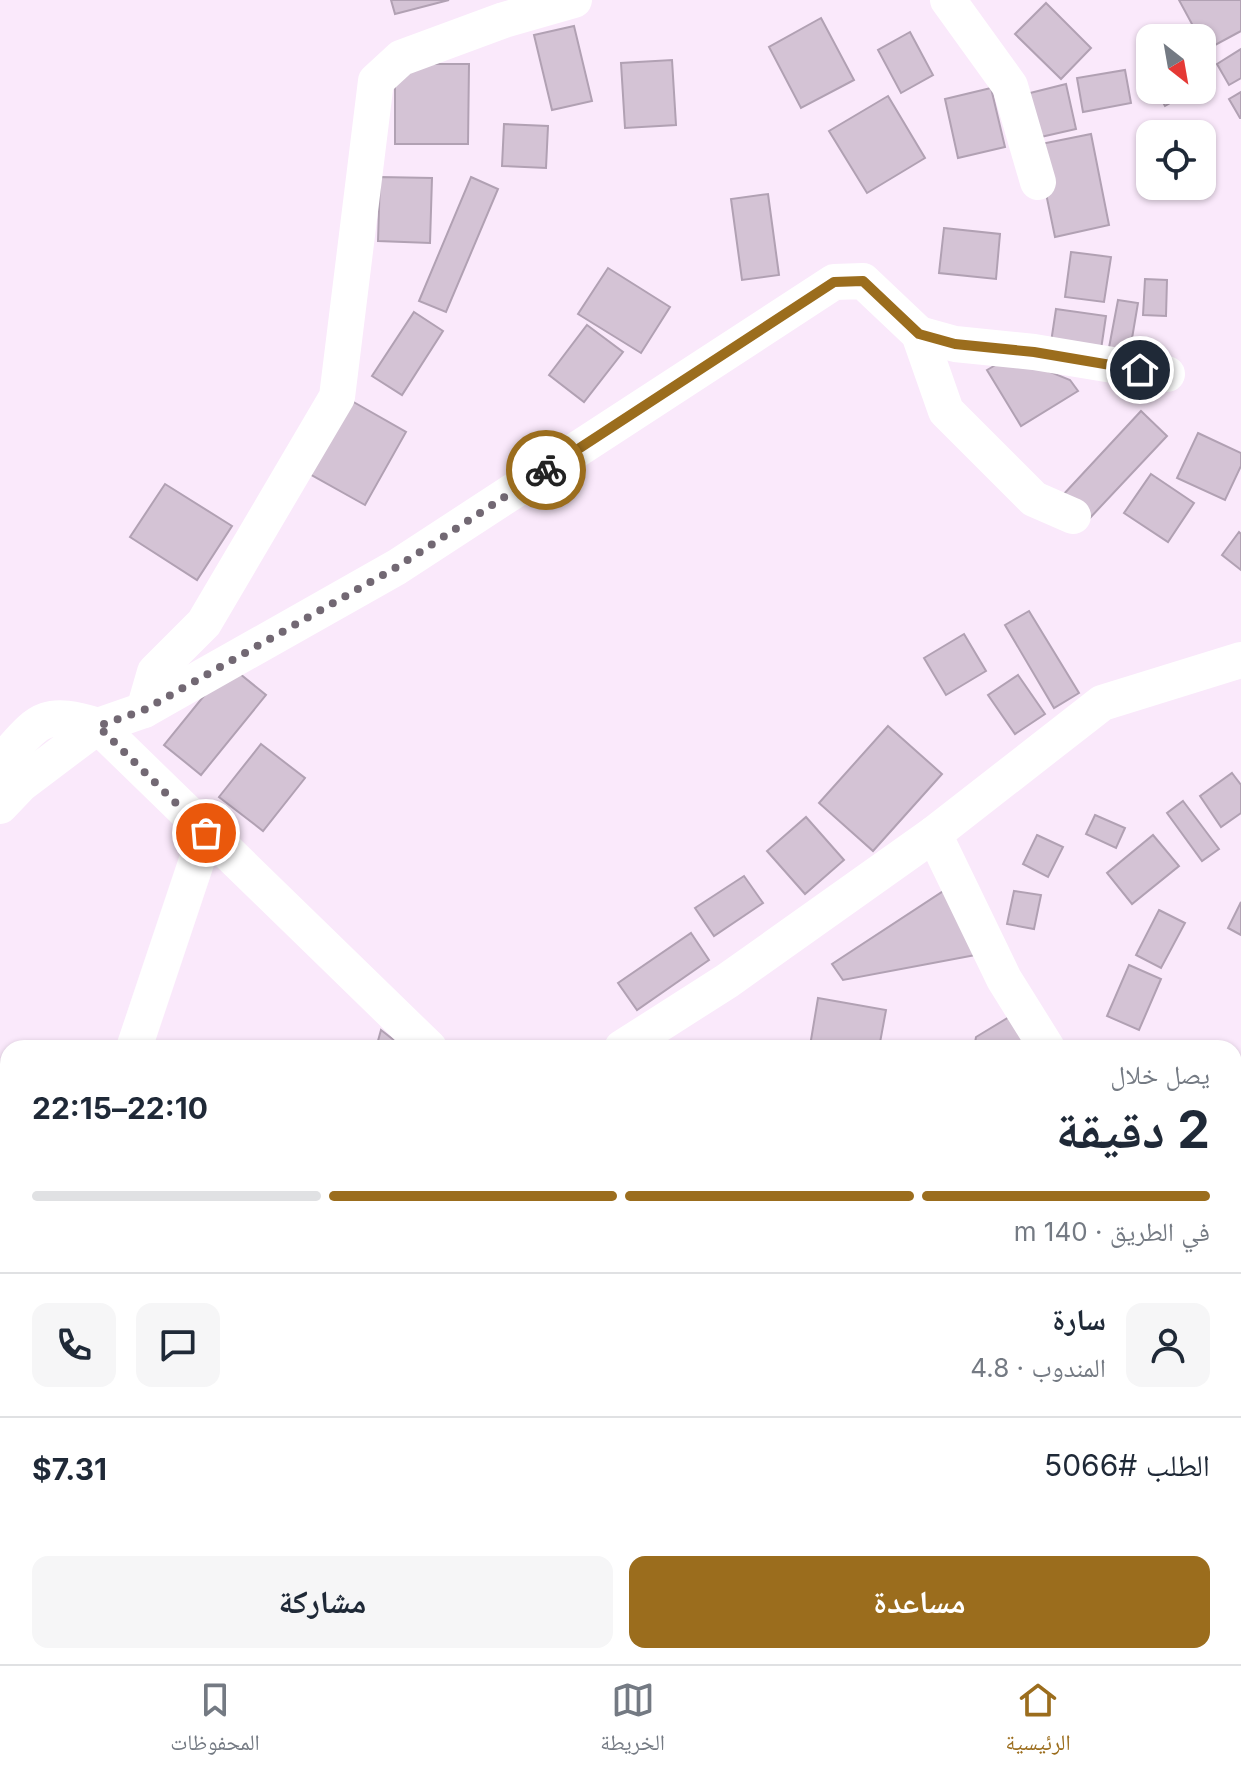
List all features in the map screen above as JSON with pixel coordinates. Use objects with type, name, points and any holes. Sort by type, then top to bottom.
[{"type":"street","points":[[144,710],[155,672],[204,623],[337,397],[376,81],[401,58],[504,20],[574,0]]},
{"type":"street","points":[[948,0],[1010,86],[1038,182]]},
{"type":"street","points":[[0,806],[21,784],[98,726],[144,710],[397,567],[834,282],[863,281],[919,334],[946,411],[1034,499],[1073,516]]},
{"type":"street","points":[[919,334],[955,344],[1034,352],[1167,374]]},
{"type":"street","points":[[635,1040],[727,981],[934,834],[1102,703],[1241,660]]},
{"type":"street","points":[[0,763],[36,724],[55,716],[98,726],[421,1040]]},
{"type":"street","points":[[137,1040],[206,833]]},
{"type":"street","points":[[934,834],[1004,979],[1042,1040]]},
{"type":"building","points":[[391,0],[449,0],[395,14]]},
{"type":"building","points":[[1179,0],[1241,0],[1241,31],[1216,45],[1216,24],[1192,24]]},
{"type":"building","points":[[1046,3],[1091,48],[1061,79],[1015,34]]},
{"type":"building","points":[[821,18],[854,80],[801,108],[769,47]]},
{"type":"building","points":[[574,26],[592,101],[552,110],[534,35]]},
{"type":"building","points":[[910,32],[933,75],[901,93],[878,50]]},
{"type":"building","points":[[1241,49],[1241,78],[1229,85],[1217,64]]},
{"type":"building","points":[[672,60],[676,125],[625,128],[621,63]]},
{"type":"building","points":[[395,64],[469,64],[468,144],[395,144]]},
{"type":"building","points":[[1125,70],[1131,103],[1083,112],[1077,78]]},
{"type":"building","points":[[1066,84],[1076,129],[1032,139],[1022,95]]},
{"type":"building","points":[[991,88],[1005,147],[958,158],[945,99]]},
{"type":"building","points":[[1241,92],[1241,118],[1240,118],[1229,99]]},
{"type":"building","points":[[888,96],[925,158],[867,193],[829,131]]},
{"type":"building","points":[[504,124],[548,126],[546,168],[502,166]]},
{"type":"building","points":[[1091,134],[1109,225],[1055,237],[1036,145]]},
{"type":"building","points":[[380,177],[432,178],[430,243],[378,241]]},
{"type":"building","points":[[471,177],[498,189],[446,312],[419,301]]},
{"type":"building","points":[[768,194],[779,275],[742,280],[731,199]]},
{"type":"building","points":[[944,228],[1000,234],[996,279],[939,273]]},
{"type":"building","points":[[1071,252],[1111,257],[1104,302],[1065,297]]},
{"type":"building","points":[[608,268],[670,307],[641,353],[578,314]]},
{"type":"building","points":[[1145,279],[1167,280],[1166,316],[1143,315]]},
{"type":"building","points":[[1118,300],[1138,303],[1129,356],[1108,353]]},
{"type":"building","points":[[1056,309],[1106,316],[1100,356],[1050,349]]},
{"type":"building","points":[[414,312],[443,331],[402,395],[372,376]]},
{"type":"building","points":[[587,325],[623,352],[584,402],[549,375]]},
{"type":"building","points":[[1011,356],[1070,380],[1078,391],[1021,426],[987,370]]},
{"type":"building","points":[[350,400],[406,432],[365,505],[308,473]]},
{"type":"building","points":[[1141,411],[1167,436],[1088,520],[1062,496]]},
{"type":"building","points":[[1198,433],[1241,453],[1241,466],[1225,500],[1177,478]]},
{"type":"building","points":[[1151,474],[1194,503],[1168,542],[1124,513]]},
{"type":"building","points":[[165,484],[232,526],[197,580],[130,537]]},
{"type":"building","points":[[1239,532],[1241,534],[1241,570],[1222,555]]},
{"type":"building","points":[[1029,611],[1079,693],[1054,708],[1005,625]]},
{"type":"building","points":[[964,634],[986,671],[946,695],[924,658]]},
{"type":"building","points":[[229,665],[266,695],[201,775],[164,745]]},
{"type":"building","points":[[1018,675],[1045,714],[1015,734],[988,695]]},
{"type":"building","points":[[888,726],[942,774],[873,851],[819,803]]},
{"type":"building","points":[[261,744],[305,778],[263,831],[219,797]]},
{"type":"building","points":[[1232,773],[1241,785],[1241,813],[1221,827],[1200,796]]},
{"type":"building","points":[[1183,801],[1219,849],[1202,861],[1167,813]]},
{"type":"building","points":[[1095,815],[1125,828],[1116,848],[1086,834]]},
{"type":"building","points":[[806,817],[844,860],[805,894],[767,851]]},
{"type":"building","points":[[1037,835],[1063,847],[1048,877],[1023,864]]},
{"type":"building","points":[[1153,835],[1179,866],[1132,904],[1107,873]]},
{"type":"building","points":[[744,876],[763,903],[714,936],[695,908]]},
{"type":"building","points":[[945,890],[986,953],[843,980],[832,964]]},
{"type":"building","points":[[1014,891],[1041,895],[1034,929],[1007,924]]},
{"type":"building","points":[[1241,902],[1241,935],[1228,928]]},
{"type":"building","points":[[1159,910],[1185,923],[1161,968],[1136,955]]},
{"type":"building","points":[[691,933],[709,960],[637,1010],[618,983]]},
{"type":"building","points":[[1129,965],[1161,979],[1139,1030],[1107,1016]]},
{"type":"building","points":[[818,998],[886,1010],[880,1040],[811,1040]]},
{"type":"building","points":[[1019,1011],[1033,1040],[975,1040]]},
{"type":"building","points":[[381,1030],[394,1040],[378,1040]]},
{"type":"way so far","points":[[206,833],[98,726],[144,710],[397,567],[546,470]]},
{"type":"route","points":[[546,470],[834,282],[863,281],[919,334],[955,344],[1034,352],[1140,370]]}]
